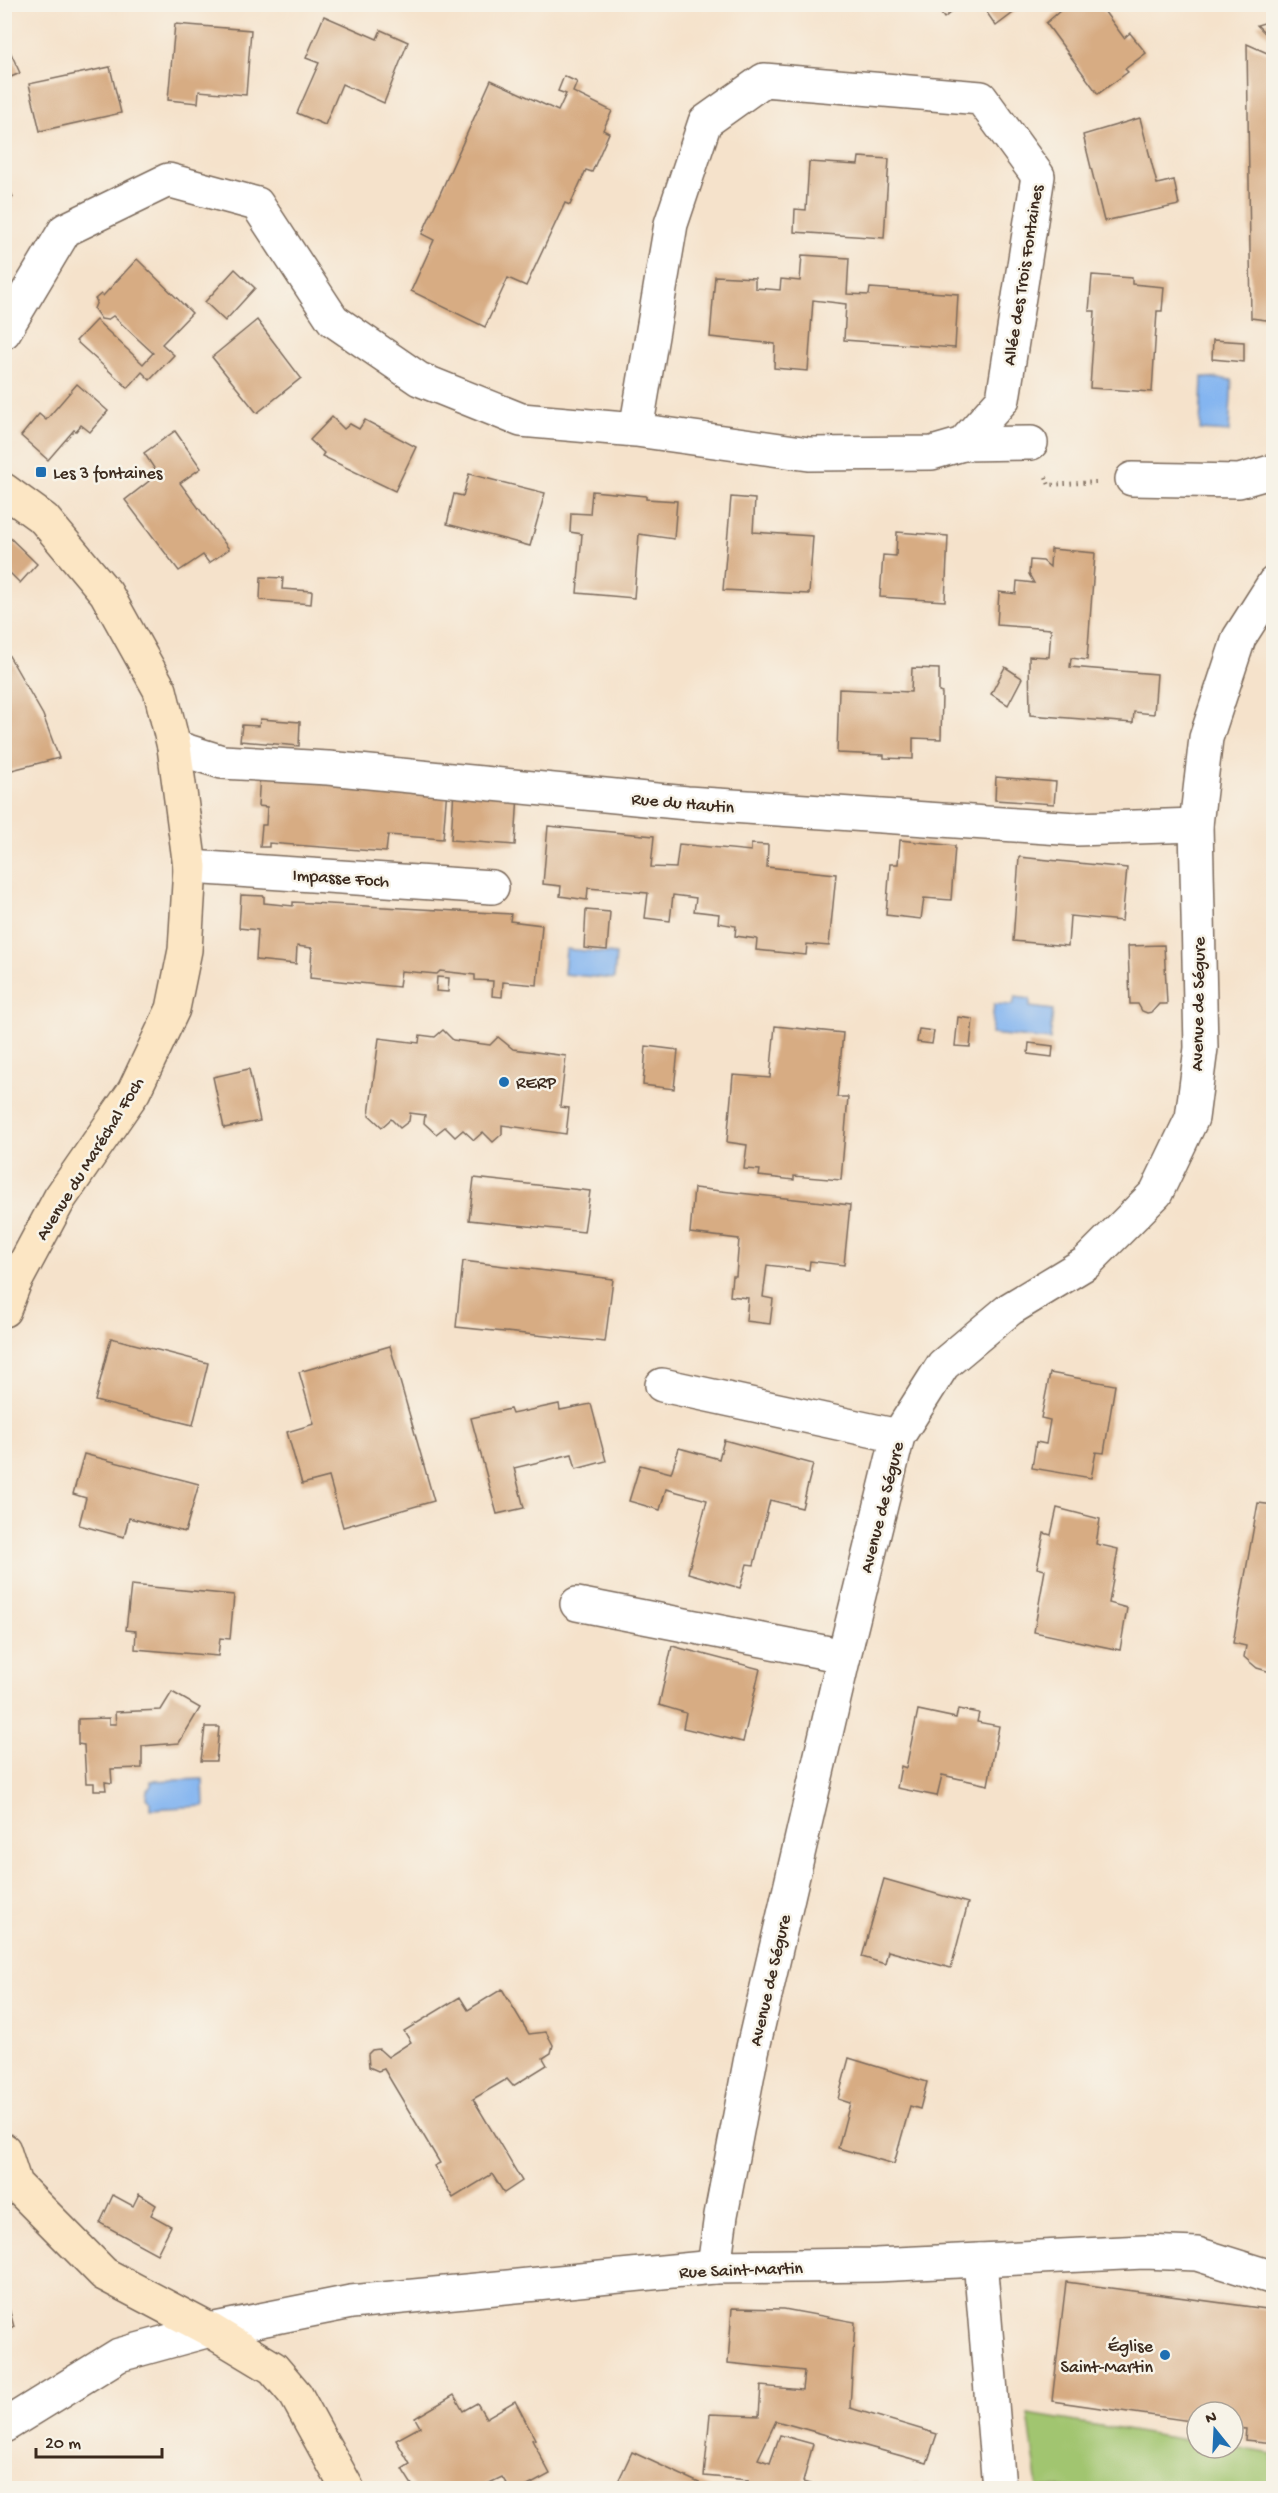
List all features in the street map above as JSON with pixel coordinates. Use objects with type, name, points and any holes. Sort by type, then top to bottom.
[{"type":"street","name":"Allée des Trois Fontaines","points":[[636,430],[671,224],[705,122],[764,80],[981,98],[1038,176],[1003,399],[963,444]]},
{"type":"street","points":[[4,332],[65,230],[168,180],[257,204],[333,320],[419,379],[521,420],[636,430],[809,454],[932,453],[963,444],[1030,443]]},
{"type":"street","points":[[1132,479],[1239,481],[1274,471]]},
{"type":"street","name":"Avenue du Maréchal Foch","points":[[4,490],[44,519],[106,593],[160,690],[174,747],[189,867],[185,950],[172,1009],[134,1091],[60,1198],[14,1284],[4,1310]]},
{"type":"street","name":"Avenue de Ségure","points":[[714,2267],[721,2215],[752,2052],[843,1656],[898,1436],[943,1365],[1010,1309],[1086,1263],[1156,1193],[1192,1118],[1201,1048],[1196,825],[1206,738],[1239,638],[1274,583]]},
{"type":"street","name":"Rue du Hautin","points":[[174,747],[222,762],[328,768],[687,803],[1076,829],[1196,825]]},
{"type":"street","name":"Impasse Foch","points":[[189,867],[492,886]]},
{"type":"street","points":[[662,1385],[898,1436]]},
{"type":"street","points":[[577,1604],[843,1656]]},
{"type":"street","points":[[4,2150],[15,2184],[104,2274],[210,2330],[273,2368],[296,2395],[346,2488]]},
{"type":"street","name":"Rue Saint-Martin","points":[[4,2426],[119,2355],[210,2330],[351,2302],[714,2267],[876,2265],[1144,2252],[1197,2254],[1274,2278]]},
{"type":"street","points":[[980,2260],[999,2488]]},
{"type":"path","points":[[1030,443],[1049,485],[1132,479]]},
{"type":"green space","points":[[1028,2414],[1185,2440],[1185,2460],[1245,2460],[1245,2449],[1273,2454],[1273,2488],[1038,2488]]},
{"type":"water","points":[[1202,377],[1232,380],[1229,432],[1200,430]]},
{"type":"water","points":[[566,949],[616,954],[614,979],[564,974]]},
{"type":"water","points":[[1015,997],[1030,999],[1030,1007],[1053,1010],[1050,1040],[991,1034],[994,1004],[1013,1005]]},
{"type":"water","points":[[203,1779],[204,1806],[151,1809],[151,1803],[146,1798],[151,1781]]},
{"type":"building","points":[[934,4],[961,4],[944,18]]},
{"type":"building","points":[[981,4],[1025,4],[996,26]]},
{"type":"building","points":[[1068,4],[1099,4],[1124,38],[1130,33],[1146,53],[1125,69],[1128,72],[1098,94],[1046,23]]},
{"type":"building","points":[[324,16],[377,39],[381,30],[408,42],[384,103],[342,84],[325,125],[297,113],[319,63],[306,58]]},
{"type":"building","points":[[1274,20],[1274,42],[1257,25]]},
{"type":"building","points":[[175,24],[251,30],[246,95],[199,91],[198,103],[168,100]]},
{"type":"building","points":[[1247,44],[1274,56],[1274,321],[1251,318]]},
{"type":"building","points":[[9,49],[20,73],[4,80],[4,51]]},
{"type":"building","points":[[110,67],[121,113],[40,131],[29,84]]},
{"type":"building","points":[[564,76],[577,82],[573,92],[612,111],[603,130],[609,133],[592,172],[586,170],[570,205],[565,203],[526,286],[508,278],[485,327],[411,291],[434,240],[422,234],[491,80],[558,111],[566,94],[558,91]]},
{"type":"building","points":[[1140,118],[1157,184],[1174,180],[1179,205],[1104,221],[1083,135]]},
{"type":"building","points":[[859,157],[889,159],[884,238],[794,232],[795,209],[806,210],[809,162],[858,165]]},
{"type":"building","points":[[4,179],[13,197],[4,202]]},
{"type":"building","points":[[802,255],[849,258],[847,294],[869,295],[870,288],[958,294],[955,348],[844,340],[846,304],[813,300],[808,371],[774,368],[775,344],[710,337],[715,276],[755,278],[755,288],[780,290],[781,279],[800,281]]},
{"type":"building","points":[[137,259],[192,313],[162,344],[174,355],[150,380],[142,372],[128,388],[76,341],[96,320],[143,364],[153,353],[113,316],[107,320],[101,319],[94,309],[97,301],[95,299],[101,294],[103,296]]},
{"type":"building","points":[[235,269],[255,288],[225,321],[205,302]]},
{"type":"building","points":[[1092,275],[1132,278],[1132,284],[1164,287],[1162,311],[1157,311],[1152,392],[1090,388],[1095,311],[1089,311]]},
{"type":"building","points":[[257,320],[301,378],[257,413],[212,357]]},
{"type":"building","points":[[1213,340],[1244,342],[1244,362],[1212,359]]},
{"type":"building","points":[[77,384],[108,411],[90,432],[81,425],[76,431],[74,430],[48,460],[21,436],[39,414],[46,420]]},
{"type":"building","points":[[332,417],[344,429],[350,424],[359,429],[365,420],[416,447],[395,491],[322,456],[324,453],[310,440]]},
{"type":"building","points":[[175,431],[201,468],[180,483],[229,549],[209,563],[203,555],[179,571],[125,500],[158,474],[144,453]]},
{"type":"building","points":[[469,474],[545,493],[530,546],[447,524],[454,494],[463,496]]},
{"type":"building","points":[[592,491],[677,501],[674,539],[639,534],[634,598],[577,593],[582,534],[570,532],[571,513],[590,514]]},
{"type":"building","points":[[731,497],[755,499],[753,532],[813,536],[809,594],[723,590]]},
{"type":"building","points":[[4,532],[37,564],[20,583],[4,567]]},
{"type":"building","points":[[897,532],[948,536],[945,601],[880,597],[883,555],[896,556]]},
{"type":"building","points":[[1051,549],[1095,553],[1087,660],[1071,658],[1070,667],[1157,674],[1154,714],[1134,712],[1133,723],[1030,715],[1029,656],[1049,657],[1051,629],[997,625],[999,592],[1016,594],[1017,581],[1034,583],[1029,574],[1030,560],[1043,561],[1050,567]]},
{"type":"building","points":[[261,577],[283,578],[282,589],[312,591],[311,604],[260,600]]},
{"type":"building","points":[[4,647],[43,715],[59,758],[4,772]]},
{"type":"building","points":[[1005,667],[1022,678],[1008,705],[991,694]]},
{"type":"building","points":[[912,668],[939,669],[939,692],[942,693],[941,739],[913,738],[913,759],[837,753],[839,689],[911,692]]},
{"type":"building","points":[[260,719],[300,722],[299,746],[240,741],[242,725],[259,726]]},
{"type":"building","points":[[260,773],[447,788],[443,839],[388,835],[386,852],[269,843],[269,847],[260,847],[262,825],[266,825],[267,807],[258,806]]},
{"type":"building","points":[[996,777],[1056,782],[1054,804],[995,800]]},
{"type":"building","points":[[454,788],[518,794],[515,845],[451,840]]},
{"type":"building","points":[[548,826],[654,836],[651,867],[676,868],[679,844],[751,851],[751,844],[768,845],[767,867],[836,874],[829,946],[807,944],[806,955],[756,950],[757,939],[735,936],[736,926],[718,923],[719,914],[694,911],[696,898],[673,895],[670,921],[645,918],[648,893],[588,888],[587,900],[560,896],[561,886],[543,884]]},
{"type":"building","points":[[900,840],[955,846],[951,900],[924,898],[921,919],[886,915],[890,864],[898,864]]},
{"type":"building","points":[[1019,857],[1127,868],[1122,921],[1070,916],[1068,946],[1013,941]]},
{"type":"building","points":[[241,895],[264,896],[264,903],[293,906],[293,902],[511,914],[510,921],[542,925],[537,985],[503,982],[502,997],[492,996],[493,981],[475,980],[475,975],[440,971],[437,974],[401,971],[399,987],[310,978],[312,948],[297,946],[296,964],[256,960],[258,930],[239,928]]},
{"type":"building","points":[[586,910],[610,912],[607,950],[584,948]]},
{"type":"building","points":[[1164,945],[1167,1004],[1159,1004],[1152,1012],[1147,1013],[1142,1011],[1138,1004],[1130,1004],[1128,946]]},
{"type":"building","points":[[437,977],[449,978],[448,992],[436,991]]},
{"type":"building","points":[[958,1017],[973,1019],[970,1047],[955,1046]]},
{"type":"building","points":[[775,1026],[843,1033],[837,1097],[848,1097],[841,1180],[794,1176],[794,1180],[759,1176],[760,1170],[744,1169],[747,1145],[727,1142],[733,1075],[770,1078]]},
{"type":"building","points":[[919,1029],[934,1031],[932,1044],[917,1042]]},
{"type":"building","points":[[443,1030],[453,1040],[490,1045],[498,1037],[513,1049],[566,1056],[560,1107],[569,1108],[566,1134],[502,1125],[502,1134],[493,1142],[483,1132],[474,1140],[463,1130],[455,1137],[445,1127],[436,1134],[424,1123],[425,1115],[410,1113],[409,1121],[400,1128],[391,1119],[382,1127],[369,1115],[379,1038],[419,1043],[420,1035],[435,1037]]},
{"type":"building","points":[[1029,1043],[1053,1046],[1052,1057],[1028,1054]]},
{"type":"building","points":[[646,1046],[678,1050],[674,1089],[643,1085]]},
{"type":"building","points":[[249,1069],[260,1121],[224,1128],[213,1077]]},
{"type":"building","points":[[474,1178],[590,1191],[584,1232],[469,1220]]},
{"type":"building","points":[[694,1188],[850,1205],[844,1265],[810,1261],[809,1270],[767,1265],[763,1297],[773,1299],[770,1324],[746,1321],[748,1298],[730,1296],[732,1276],[736,1276],[739,1239],[690,1233]]},
{"type":"building","points":[[463,1261],[613,1279],[605,1342],[456,1327]]},
{"type":"building","points":[[111,1338],[208,1363],[193,1425],[95,1401]]},
{"type":"building","points":[[390,1346],[434,1501],[343,1527],[329,1477],[302,1484],[287,1432],[314,1424],[299,1372]]},
{"type":"building","points":[[1050,1373],[1115,1385],[1104,1453],[1096,1452],[1091,1478],[1032,1468],[1036,1442],[1046,1444],[1050,1420],[1041,1418]]},
{"type":"building","points":[[559,1404],[560,1410],[591,1404],[606,1461],[576,1469],[572,1454],[514,1468],[524,1508],[497,1514],[471,1418],[510,1409],[512,1414]]},
{"type":"building","points":[[724,1440],[813,1464],[802,1508],[770,1500],[754,1565],[747,1564],[740,1588],[688,1573],[707,1500],[666,1489],[660,1510],[629,1501],[640,1465],[671,1473],[679,1448],[719,1459]]},
{"type":"building","points":[[84,1454],[199,1484],[185,1532],[129,1518],[124,1537],[79,1525],[86,1498],[73,1494]]},
{"type":"building","points":[[1258,1503],[1274,1505],[1274,1673],[1257,1668],[1244,1657],[1246,1646],[1233,1643]]},
{"type":"building","points":[[1057,1508],[1100,1519],[1096,1544],[1118,1549],[1109,1603],[1127,1608],[1120,1650],[1034,1632],[1045,1570],[1037,1568],[1044,1533],[1051,1535]]},
{"type":"building","points":[[131,1585],[234,1595],[230,1639],[220,1638],[218,1656],[135,1649],[136,1631],[126,1630]]},
{"type":"building","points":[[672,1646],[760,1669],[743,1742],[683,1728],[686,1713],[659,1705]]},
{"type":"building","points":[[172,1692],[200,1708],[179,1743],[142,1746],[142,1768],[111,1769],[112,1783],[105,1782],[106,1790],[94,1790],[94,1783],[86,1783],[84,1745],[78,1744],[78,1719],[109,1718],[109,1724],[116,1724],[115,1712],[161,1710]]},
{"type":"building","points":[[958,1709],[979,1713],[977,1722],[999,1726],[988,1785],[942,1775],[937,1796],[897,1788],[901,1766],[906,1768],[918,1710],[956,1718]]},
{"type":"building","points":[[205,1727],[219,1727],[216,1761],[201,1761]]},
{"type":"building","points":[[884,1879],[968,1903],[951,1968],[888,1951],[885,1964],[862,1957]]},
{"type":"building","points":[[502,1989],[529,2034],[546,2032],[553,2045],[551,2053],[543,2058],[547,2065],[513,2086],[507,2079],[473,2099],[522,2181],[504,2193],[492,2174],[453,2198],[434,2166],[440,2163],[384,2069],[378,2071],[369,2067],[368,2054],[372,2050],[379,2049],[388,2057],[411,2042],[404,2031],[460,1997],[468,2010]]},
{"type":"building","points":[[849,2058],[927,2082],[920,2109],[910,2106],[894,2164],[838,2148],[850,2103],[838,2099]]},
{"type":"building","points":[[139,2194],[156,2205],[151,2215],[171,2226],[157,2254],[100,2223],[113,2195],[133,2206]]},
{"type":"building","name":"Église Saint-Martin","points":[[1066,2282],[1274,2310],[1274,2443],[1245,2440],[1245,2400],[1185,2400],[1185,2420],[1052,2401]]},
{"type":"building","points":[[4,2290],[14,2327],[4,2329]]},
{"type":"building","points":[[732,2308],[784,2309],[855,2322],[850,2408],[937,2434],[927,2463],[776,2421],[758,2459],[770,2463],[780,2435],[813,2444],[803,2482],[813,2485],[812,2488],[748,2488],[744,2487],[748,2480],[704,2476],[710,2414],[759,2416],[761,2386],[802,2390],[804,2371],[728,2363]]},
{"type":"building","points":[[454,2395],[463,2411],[477,2403],[486,2418],[515,2401],[550,2474],[524,2488],[509,2488],[502,2477],[479,2488],[461,2488],[459,2485],[454,2488],[414,2488],[402,2469],[410,2464],[396,2440],[420,2427],[415,2418]]},
{"type":"building","points":[[632,2452],[710,2488],[615,2488]]},
{"type":"building","points":[[918,2482],[920,2488],[895,2488],[895,2486]]},
{"type":"place","name":"Les 3 fontaines","points":[[41,472]]},
{"type":"place","name":"RERP","points":[[504,1082]]},
{"type":"place","name":"Église Saint-Martin","points":[[1165,2355]]}]
